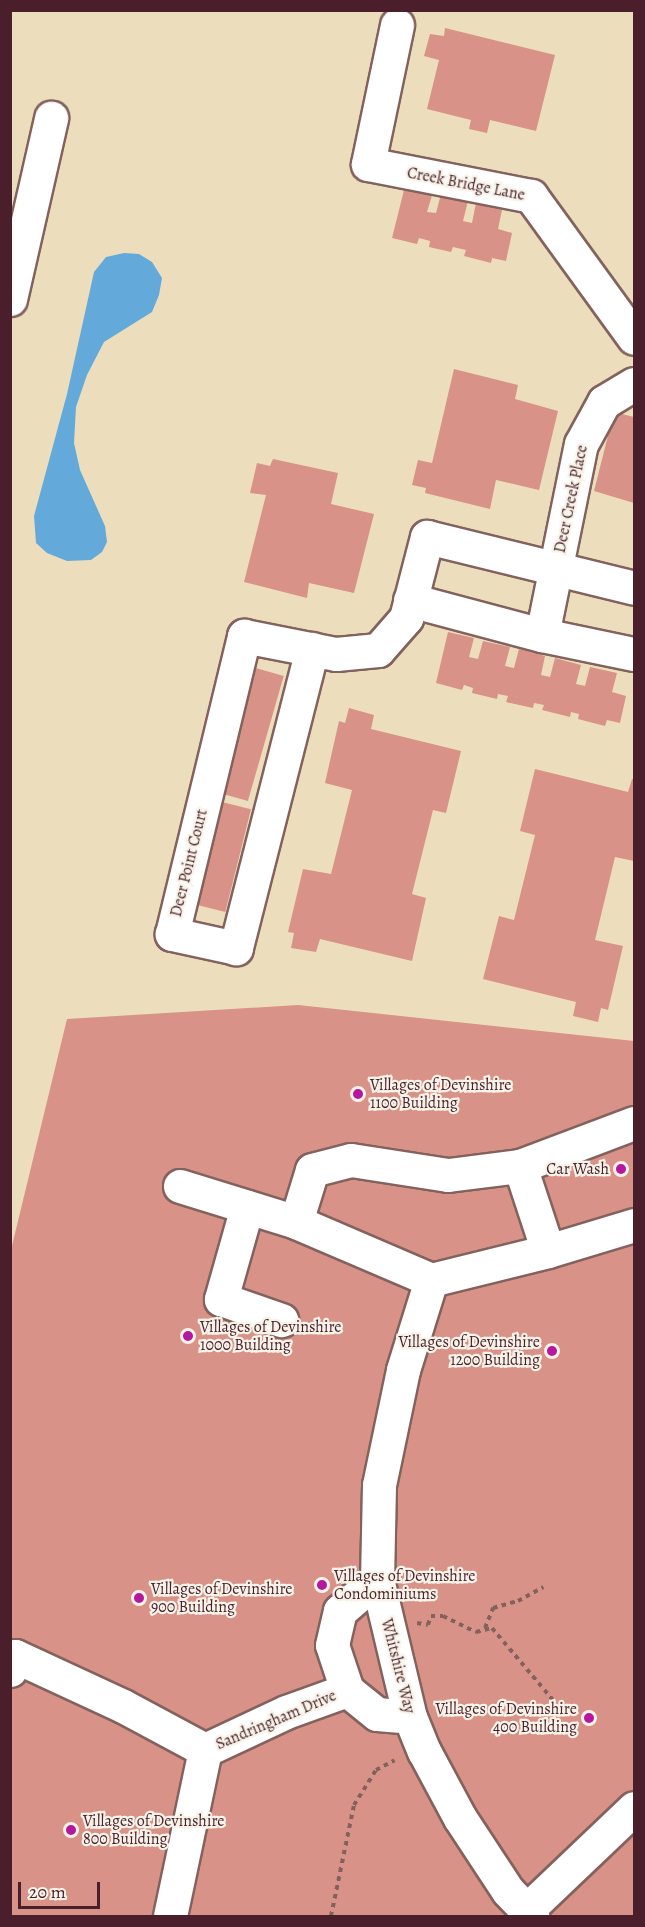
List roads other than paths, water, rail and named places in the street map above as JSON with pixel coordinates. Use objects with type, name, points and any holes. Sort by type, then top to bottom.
[{"type":"street","name":"Creek Bridge Lane","points":[[397,25],[368,164],[531,196],[634,338]]},
{"type":"street","points":[[10,299],[51,118]]},
{"type":"street","name":"Deer Creek Place","points":[[542,635],[581,444],[604,402],[634,384]]},
{"type":"street","name":"Deer Point Court","points":[[312,649],[236,948],[172,934],[244,636],[312,649],[336,654],[378,650],[406,618],[427,537],[634,588]]},
{"type":"street","points":[[410,600],[542,635],[634,654]]},
{"type":"street","points":[[296,1222],[312,1170],[351,1160],[448,1175],[520,1166],[634,1123]]},
{"type":"street","points":[[520,1166],[548,1251]]},
{"type":"street","points":[[180,1186],[296,1222],[431,1280],[548,1251],[634,1225]]},
{"type":"street","points":[[247,1207],[221,1299],[281,1320]]},
{"type":"street","name":"Whitshire Way","points":[[431,1280],[403,1370],[379,1485],[377,1579],[410,1717],[424,1751],[460,1818],[508,1891],[529,1914]]},
{"type":"street","points":[[347,1690],[332,1646],[340,1611],[377,1579]]},
{"type":"street","points":[[10,1670],[15,1656],[123,1706],[205,1750],[170,1917]]},
{"type":"street","name":"Sandringham Drive","points":[[205,1750],[286,1712],[347,1690],[377,1714],[410,1717]]},
{"type":"street","points":[[529,1914],[634,1808]]},
{"type":"water","points":[[124,253],[139,254],[152,262],[162,278],[159,295],[152,312],[104,342],[87,375],[76,407],[74,443],[80,470],[105,526],[107,542],[102,552],[91,560],[67,561],[47,553],[36,543],[34,516],[67,394],[94,272],[106,257]]},
{"type":"place","name":"Villages of Devinshire 1100 Building","points":[[358,1094]]},
{"type":"place","name":"Car Wash","points":[[621,1169]]},
{"type":"place","name":"Villages of Devinshire 1000 Building","points":[[188,1336]]},
{"type":"place","name":"Villages of Devinshire 1200 Building","points":[[552,1351]]},
{"type":"place","name":"Villages of Devinshire Condominiums","points":[[322,1585]]},
{"type":"place","name":"Villages of Devinshire 900 Building","points":[[139,1598]]},
{"type":"place","name":"Villages of Devinshire 400 Building","points":[[589,1718]]},
{"type":"place","name":"Villages of Devinshire 800 Building","points":[[71,1830]]}]
